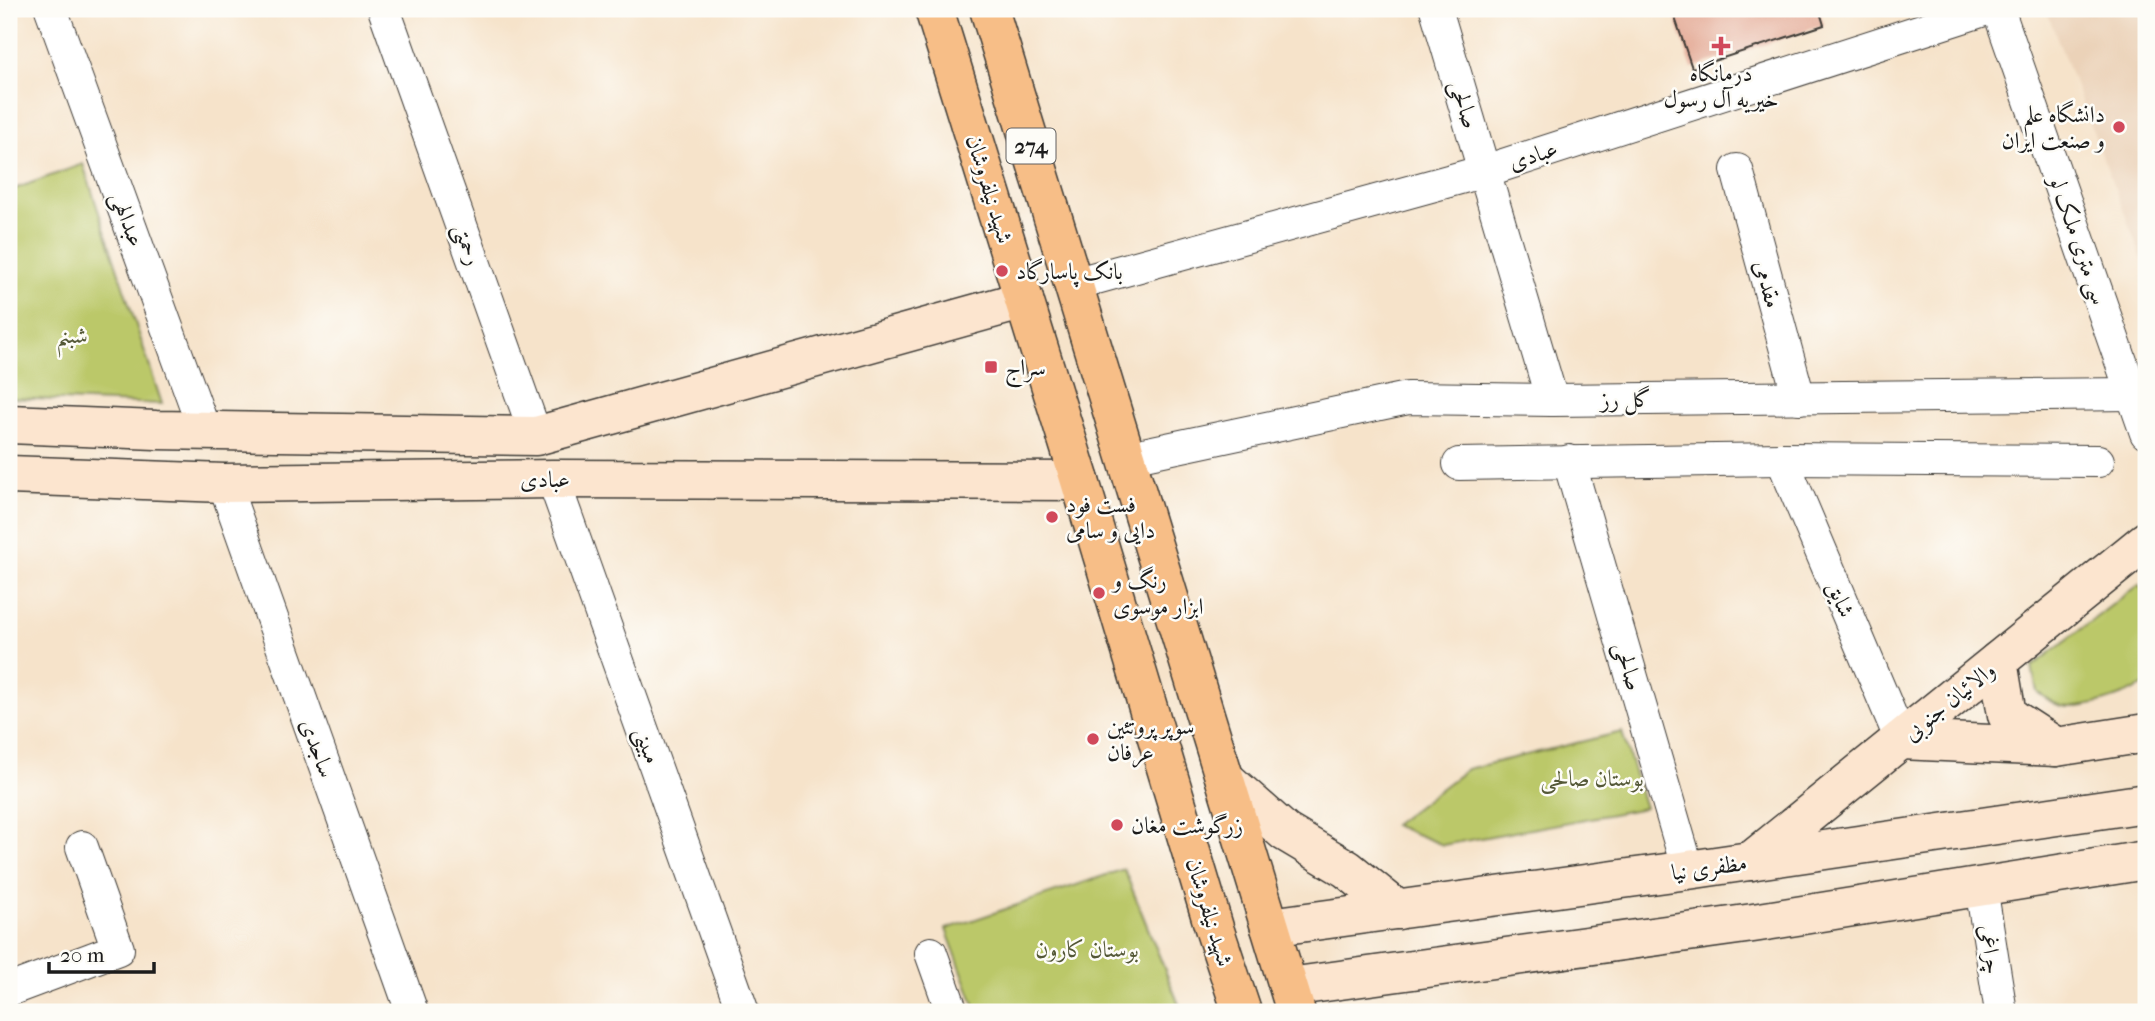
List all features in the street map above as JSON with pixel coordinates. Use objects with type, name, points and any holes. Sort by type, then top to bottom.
[{"type":"main road","name":"شهید نیلفروشان","points":[[934,9],[1215,931],[1240,1005]]},
{"type":"main road","name":"274","points":[[989,9],[1292,1000]]},
{"type":"main road","points":[[1024,300],[1074,284]]},
{"type":"main road","name":"عبادی","points":[[9,424],[537,436],[1024,300]]},
{"type":"main road","name":"رحمتی","points":[[537,436],[553,479]]},
{"type":"main road","name":"عبادی","points":[[9,475],[224,483],[553,479],[1080,481]]},
{"type":"main road","name":"والائیان جنوبی","points":[[1751,861],[2146,541]]},
{"type":"main road","points":[[1998,661],[2007,715],[2056,747]]},
{"type":"main road","points":[[1900,740],[2056,747],[2146,733]]},
{"type":"main road","points":[[1225,779],[1284,832],[1347,869],[1398,910]]},
{"type":"main road","name":"مظفری نیا","points":[[1270,927],[1688,870],[2146,803]]},
{"type":"main road","points":[[1240,1005],[1292,1000],[1588,946],[2146,860]]},
{"type":"main road","points":[[1581,884],[1564,902],[1569,923],[1588,946]]},
{"type":"main road","points":[[1215,931],[1270,927]]},
{"type":"street","name":"عبدالهی","points":[[51,9],[204,429]]},
{"type":"street","name":"رحمتی","points":[[384,9],[537,436]]},
{"type":"street","name":"صالحی","points":[[1436,9],[1552,400]]},
{"type":"street","name":"عبادی","points":[[1074,284],[1485,171],[1987,9]]},
{"type":"street","name":"سی متری ملک لو","points":[[1998,9],[2146,433]]},
{"type":"street","name":"مقدمی","points":[[1737,170],[1800,398]]},
{"type":"street","name":"گل رز","points":[[1125,457],[1408,398],[1552,400],[2133,394]]},
{"type":"street","points":[[1459,464],[1782,459],[2098,461]]},
{"type":"street","name":"شایق","points":[[1782,459],[1900,740]]},
{"type":"street","name":"صالحی","points":[[1569,461],[1688,870]]},
{"type":"street","name":"مبینی","points":[[553,479],[743,1012]]},
{"type":"street","name":"ساجدی","points":[[224,483],[412,1012]]},
{"type":"street","points":[[13,997],[118,949],[82,847]]},
{"type":"street","name":"چراغی","points":[[1981,887],[2001,1012]]},
{"type":"street","points":[[931,953],[952,1012]]},
{"type":"shaded area","name":"دانشگاه علم و صنعت ایران","points":[[2046,9],[2146,9],[2146,269],[2137,246]]},
{"type":"green space","name":"شبنم","points":[[83,164],[162,404],[9,398],[9,191]]},
{"type":"green space","points":[[2139,584],[2146,596],[2146,684],[2115,698],[2077,707],[2056,704],[2037,692],[2032,667]]},
{"type":"green space","name":"بوستان صالحی","points":[[1622,732],[1645,808],[1443,845],[1393,825],[1467,769]]},
{"type":"green space","name":"بوستان کارون","points":[[1124,869],[1182,1012],[977,1012],[946,929]]},
{"type":"building","name":"درمانگاه خیریه آل رسول","points":[[1672,9],[1819,9],[1824,25],[1692,68]]},
{"type":"place","name":"درمانگاه خیریه آل رسول","points":[[1721,46]]},
{"type":"place","name":"دانشگاه علم و صنعت ایران","points":[[2119,127]]},
{"type":"place","name":"بانک پاسارگاد","points":[[1002,271]]},
{"type":"place","name":"سراج","points":[[991,367]]},
{"type":"place","name":"فست فود دایی و سامی","points":[[1052,517]]},
{"type":"place","name":"رنگ و ابزار موسوی","points":[[1099,593]]},
{"type":"place","name":"سوپر پروتئین عرفان","points":[[1093,739]]},
{"type":"place","name":"زرگوشت مغان","points":[[1117,825]]}]
